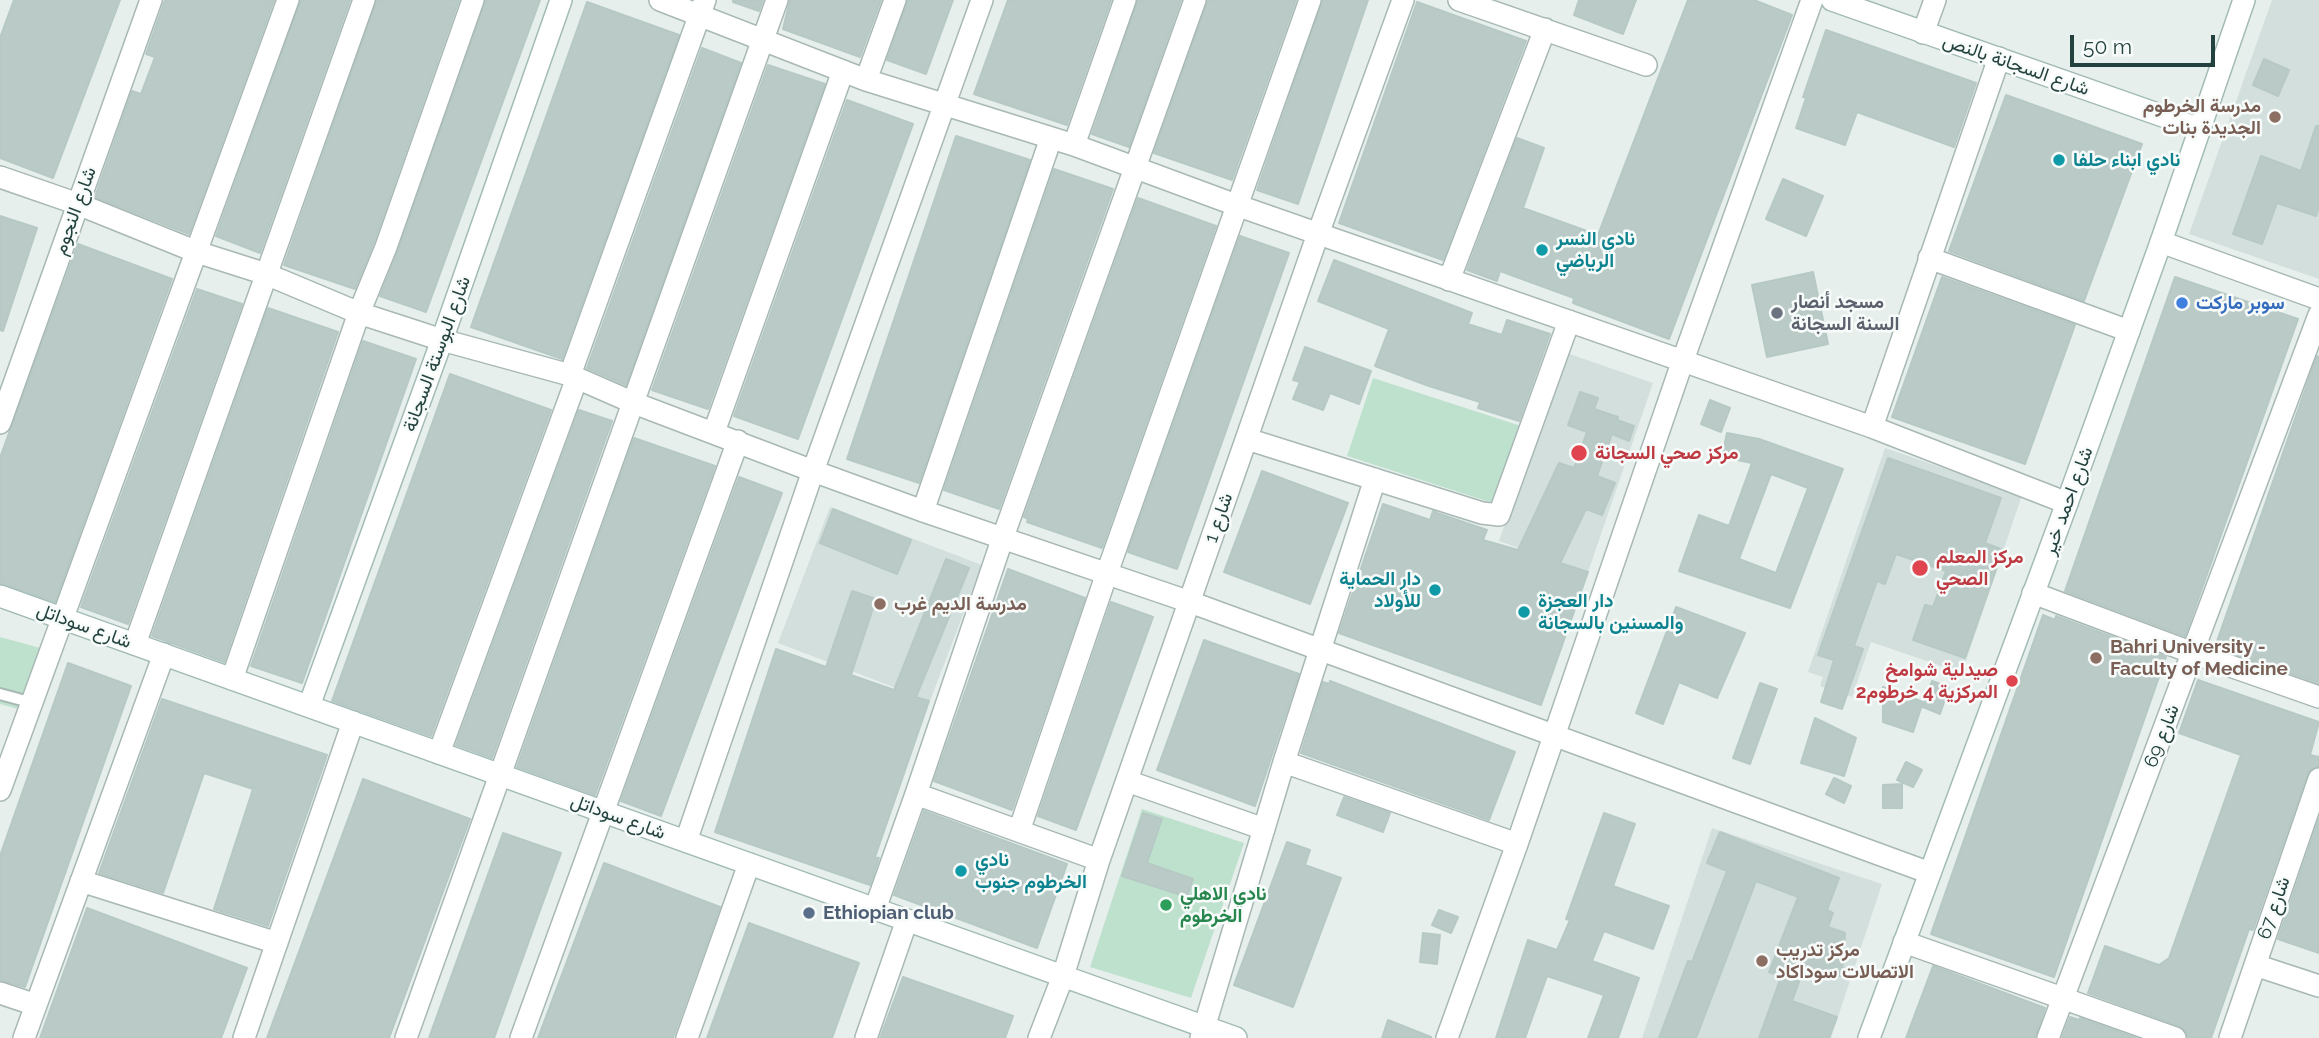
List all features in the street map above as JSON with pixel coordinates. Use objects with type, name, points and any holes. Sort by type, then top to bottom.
[{"type":"street","name":"شارع النجوم","points":[[0,423],[151,0]]},
{"type":"street","points":[[0,790],[288,0]]},
{"type":"street","points":[[135,644],[364,0]]},
{"type":"street","points":[[232,679],[359,313],[386,247],[474,0]]},
{"type":"street","name":"شارع البوستة السجانة","points":[[309,706],[442,340],[561,0]]},
{"type":"street","points":[[660,0],[702,7],[764,39],[866,80],[1074,145],[1318,234],[1872,427],[2067,503]]},
{"type":"street","points":[[407,1038],[777,0]]},
{"type":"street","points":[[866,80],[895,0]]},
{"type":"street","points":[[686,841],[813,471],[982,0]]},
{"type":"street","points":[[1074,145],[1125,0]]},
{"type":"street","points":[[875,909],[1003,537],[1195,0]]},
{"type":"street","points":[[1019,831],[1107,573],[1310,0]]},
{"type":"street","name":"شارع 1","points":[[1039,1038],[1063,976],[1099,860],[1318,234],[1403,0]]},
{"type":"street","points":[[1459,0],[1646,65]]},
{"type":"street","points":[[1447,1038],[1812,0]]},
{"type":"street","name":"شارع السجانة بالنص","points":[[1832,0],[2200,129]]},
{"type":"street","points":[[1923,33],[1935,0]]},
{"type":"street","name":"شارع احمد خير","points":[[1869,1038],[2067,503],[2244,0]]},
{"type":"street","points":[[439,753],[702,7]]},
{"type":"street","points":[[1449,280],[1545,29]]},
{"type":"street","points":[[1872,427],[1999,58]]},
{"type":"street","points":[[714,432],[843,71]]},
{"type":"street","points":[[923,511],[1051,138]]},
{"type":"street","points":[[0,177],[78,204],[197,252],[266,274],[359,313],[573,377],[813,471],[1190,602],[1930,873]]},
{"type":"street","points":[[2161,242],[2319,299]]},
{"type":"street","points":[[1929,258],[2129,331]]},
{"type":"street","name":"شارع 69","points":[[2048,1038],[2319,315]]},
{"type":"street","points":[[1247,439],[1482,513],[1499,515],[1569,321]]},
{"type":"street","points":[[521,1038],[738,441]]},
{"type":"street","points":[[1203,1032],[1284,762],[1375,479]]},
{"type":"street","points":[[2033,593],[2319,697]]},
{"type":"street","name":"شارع سوداتل","points":[[0,596],[1063,976],[1203,1032],[1236,1038]]},
{"type":"street","points":[[24,1038],[164,654]]},
{"type":"street","points":[[244,1038],[353,722]]},
{"type":"street","points":[[1284,762],[1517,844]]},
{"type":"street","name":"شارع 67","points":[[2230,1038],[2319,779]]},
{"type":"street","points":[[1128,782],[1264,829]]},
{"type":"street","points":[[916,794],[1099,860]]},
{"type":"street","points":[[687,1038],[749,864]]},
{"type":"street","points":[[81,881],[277,943]]},
{"type":"street","points":[[866,1038],[907,920]]},
{"type":"street","points":[[1904,942],[2175,1038]]},
{"type":"street","points":[[2255,965],[2319,986]]},
{"type":"street","points":[[0,993],[36,1005]]},
{"type":"lane","points":[[0,694],[33,703]]},
{"type":"shaded area","name":"مدرسة الخرطوم الجديدة بنات","points":[[2272,0],[2319,0],[2319,279],[2189,234]]},
{"type":"shaded area","name":"مركز صحي السجانة","points":[[1564,352],[1653,383],[1588,572],[1499,541]]},
{"type":"shaded area","name":"مركز المعلم الصحي","points":[[1885,448],[2022,495],[1962,673],[1871,642],[1852,697],[1820,686],[1823,677],[1808,672]]},
{"type":"shaded area","name":"مدرسة الديم غرب","points":[[830,507],[982,565],[930,701],[778,643]]},
{"type":"shaded area","name":"مركز تدريب الاتصالات سوداكاد","points":[[1712,828],[1882,884],[1831,1038],[1642,1038]]},
{"type":"green space","points":[[1373,378],[1524,427],[1499,505],[1347,456]]},
{"type":"green space","points":[[0,637],[44,649],[26,711],[0,704]]},
{"type":"green space","name":"نادي الاهلي الخرطوم","points":[[1142,809],[1244,843],[1191,998],[1090,967]]},
{"type":"building","points":[[14,0],[120,0],[53,178],[0,158],[0,38]]},
{"type":"building","points":[[165,0],[274,0],[189,234],[95,197],[132,91],[141,94],[155,57],[146,54]]},
{"type":"building","points":[[301,0],[350,0],[260,253],[216,236]]},
{"type":"building","points":[[377,0],[459,0],[355,289],[284,265]]},
{"type":"building","points":[[486,0],[540,0],[426,312],[380,296]]},
{"type":"building","points":[[733,0],[763,0],[759,11]]},
{"type":"building","points":[[790,0],[881,0],[860,57],[783,29]]},
{"type":"building","points":[[908,0],[953,0],[926,74],[887,60]]},
{"type":"building","points":[[1008,0],[1111,0],[1067,125],[974,94]]},
{"type":"building","points":[[1138,0],[1181,0],[1129,147],[1092,134]]},
{"type":"building","points":[[1208,0],[1296,0],[1232,180],[1154,153]]},
{"type":"building","points":[[1323,0],[1368,0],[1298,204],[1257,190]]},
{"type":"building","points":[[1579,0],[1636,0],[1623,34],[1574,15]]},
{"type":"building","points":[[1688,0],[1754,0],[1792,15],[1669,339],[1573,303],[1574,298],[1500,271],[1497,281],[1467,270],[1517,138],[1544,148],[1523,208],[1598,235]]},
{"type":"building","points":[[587,2],[679,35],[562,359],[471,327]]},
{"type":"building","points":[[1417,2],[1526,41],[1443,260],[1339,223]]},
{"type":"building","points":[[1826,30],[1976,83],[1954,147],[1857,112],[1845,145],[1796,128],[1806,98],[1803,97]]},
{"type":"building","points":[[702,48],[741,63],[626,385],[587,368]]},
{"type":"building","points":[[2264,59],[2289,70],[2278,96],[2253,85]]},
{"type":"building","points":[[768,65],[825,84],[708,409],[652,390]]},
{"type":"building","points":[[2006,95],[2142,144],[2084,301],[1949,251]]},
{"type":"building","points":[[847,100],[913,124],[798,439],[734,416]]},
{"type":"building","points":[[2316,126],[2319,126],[2319,206],[2316,216],[2277,203],[2262,244],[2233,234],[2261,156],[2301,171]]},
{"type":"building","points":[[956,136],[1030,160],[919,483],[847,459]]},
{"type":"building","points":[[1054,169],[1113,189],[999,509],[944,490]]},
{"type":"building","points":[[1783,179],[1823,196],[1806,236],[1766,219]]},
{"type":"building","points":[[1138,198],[1216,226],[1102,548],[1027,522],[1028,519],[1024,517]]},
{"type":"building","points":[[0,216],[37,228],[3,331],[0,330]]},
{"type":"building","points":[[1240,236],[1289,253],[1177,569],[1128,552]]},
{"type":"building","points":[[78,244],[172,279],[55,602],[0,583],[0,458]]},
{"type":"building","points":[[1334,260],[1472,313],[1468,324],[1502,335],[1507,320],[1550,334],[1519,421],[1478,408],[1480,402],[1375,366],[1389,329],[1318,301]]},
{"type":"building","points":[[1813,272],[1828,344],[1767,357],[1752,285]]},
{"type":"building","points":[[1942,277],[2075,325],[2025,464],[1892,417]]},
{"type":"building","points":[[2175,277],[2298,319],[2185,636],[2065,591]]},
{"type":"building","points":[[197,289],[242,304],[128,624],[81,607]]},
{"type":"building","points":[[268,308],[338,332],[224,662],[152,636]]},
{"type":"building","points":[[363,341],[416,359],[302,683],[251,666]]},
{"type":"building","points":[[1305,347],[1371,371],[1359,404],[1330,393],[1323,410],[1293,399],[1300,382],[1293,380]]},
{"type":"building","points":[[2317,356],[2319,357],[2319,683],[2215,647]]},
{"type":"building","points":[[450,374],[551,410],[431,736],[332,701]]},
{"type":"building","points":[[1580,392],[1598,398],[1594,409],[1634,426],[1629,441],[1612,434],[1597,476],[1615,483],[1602,515],[1586,509],[1560,563],[1588,572],[1541,705],[1339,633],[1383,504],[1430,520],[1433,511],[1487,530],[1483,540],[1518,550],[1559,463],[1574,468],[1587,432],[1568,425]]},
{"type":"building","points":[[1710,400],[1730,408],[1721,432],[1701,424]]},
{"type":"building","points":[[579,410],[612,421],[492,758],[456,745]]},
{"type":"building","points":[[1727,433],[1759,439],[1843,469],[1790,608],[1679,571],[1699,515],[1729,526],[1752,463],[1722,457]],"holes":[[[1771,474],[1808,488],[1776,573],[1739,559]]]},
{"type":"building","points":[[634,438],[715,466],[595,795],[517,767]]},
{"type":"building","name":"مركز المعلم الصحي","points":[[1888,458],[2001,498],[1985,543],[2003,550],[1965,658],[1913,640],[1925,605],[1933,607],[1946,571],[1896,554],[1885,584],[1877,581],[1854,646],[1863,649],[1842,709],[1821,702],[1834,660],[1818,655]]},
{"type":"building","points":[[1262,471],[1348,503],[1310,604],[1224,572]]},
{"type":"building","points":[[739,477],[782,493],[661,816],[621,801]]},
{"type":"building","points":[[833,509],[911,540],[897,574],[820,543]]},
{"type":"building","points":[[946,559],[969,568],[916,697],[929,701],[875,857],[879,858],[870,885],[715,832],[776,649],[826,667],[852,591],[876,599],[851,675],[894,690]]},
{"type":"building","points":[[1008,569],[1085,598],[1012,810],[934,781]]},
{"type":"building","points":[[1111,602],[1153,617],[1076,830],[1038,816]]},
{"type":"building","points":[[1676,607],[1745,633],[1717,698],[1679,682],[1663,724],[1636,713]]},
{"type":"building","points":[[2043,615],[2055,620],[2056,616],[2166,657],[2054,977],[1931,934]]},
{"type":"building","points":[[1204,640],[1299,674],[1255,806],[1157,770]]},
{"type":"building","points":[[68,663],[131,686],[25,987],[0,980],[0,856]]},
{"type":"building","points":[[2198,680],[2319,722],[2310,755],[2319,757],[2319,766],[2311,769],[2307,775],[2253,930],[2249,929],[2211,1038],[2188,1038],[2185,1030],[2179,1026],[2088,993],[2105,946],[2159,965],[2169,958],[2241,755],[2179,733]]},
{"type":"building","points":[[1330,681],[1515,752],[1489,820],[1301,753],[1323,682],[1329,684]]},
{"type":"building","points":[[1932,681],[1949,687],[1940,714],[1923,707]]},
{"type":"building","points":[[1760,683],[1777,689],[1750,764],[1733,758]]},
{"type":"building","points":[[1883,687],[1923,702],[1913,732],[1883,722]]},
{"type":"building","points":[[162,699],[327,755],[268,926],[214,909],[253,789],[204,773],[163,893],[99,873]]},
{"type":"building","points":[[1815,718],[1856,738],[1844,776],[1801,763]]},
{"type":"building","points":[[1906,762],[1922,770],[1913,787],[1897,780]]},
{"type":"building","points":[[1834,778],[1851,786],[1844,803],[1826,794]]},
{"type":"building","points":[[363,779],[470,819],[389,1038],[267,1038]]},
{"type":"building","points":[[1902,784],[1902,808],[1883,808],[1883,785]]},
{"type":"building","points":[[1344,797],[1390,813],[1383,832],[1337,815]]},
{"type":"building","name":"نادي الخرطوم جنوب","points":[[924,811],[1067,864],[1037,948],[894,895]]},
{"type":"building","points":[[1143,813],[1162,819],[1147,863],[1193,879],[1187,897],[1122,876]]},
{"type":"building","points":[[1604,813],[1635,824],[1613,886],[1669,906],[1653,949],[1604,931],[1592,961],[1639,978],[1618,1038],[1588,1038],[1604,995],[1547,976],[1525,1038],[1496,1038],[1528,940],[1557,950],[1570,920],[1566,919]]},
{"type":"building","points":[[2319,819],[2319,953],[2278,939]]},
{"type":"building","points":[[1720,832],[1839,878],[1827,910],[1833,913],[1828,927],[1845,933],[1842,976],[1802,974],[1792,1001],[1837,1017],[1829,1038],[1759,1038],[1781,977],[1769,972],[1798,897],[1756,881],[1696,1038],[1659,1038],[1688,961],[1692,962],[1727,871],[1707,863]]},
{"type":"building","points":[[503,833],[561,853],[494,1038],[429,1038]]},
{"type":"building","points":[[1287,842],[1310,850],[1305,865],[1341,878],[1293,1007],[1234,985]]},
{"type":"building","points":[[604,863],[720,907],[673,1038],[538,1038]]},
{"type":"building","points":[[87,908],[247,968],[221,1038],[40,1038]]},
{"type":"building","points":[[1439,910],[1458,917],[1451,933],[1432,925]]},
{"type":"building","points":[[749,923],[859,963],[832,1038],[707,1038]]},
{"type":"building","points":[[1423,933],[1440,935],[1437,964],[1420,962]]},
{"type":"building","points":[[1933,966],[2045,1008],[2035,1038],[1906,1038]]},
{"type":"building","points":[[903,977],[1013,1016],[1005,1038],[880,1038]]},
{"type":"building","points":[[2070,1017],[2080,1018],[2136,1038],[2062,1038]]},
{"type":"building","points":[[1388,1020],[1431,1037],[1431,1038],[1382,1038]]},
{"type":"place","name":"مدرسة الخرطوم الجديدة بنات","points":[[2275,117]]},
{"type":"place","name":"نادي ابناء حلفا","points":[[2059,160]]},
{"type":"place","name":"نادي النسر الرياضي","points":[[1542,250]]},
{"type":"place","name":"سوبر ماركت","points":[[2182,303]]},
{"type":"place","name":"مسجد أنصار السنة السجانة","points":[[1777,313]]},
{"type":"place","name":"مركز صحي السجانة","points":[[1579,453]]},
{"type":"place","name":"مركز المعلم الصحي","points":[[1920,568]]},
{"type":"place","name":"دار الحماية للأولاد","points":[[1435,590]]},
{"type":"place","name":"مدرسة الديم غرب","points":[[880,604]]},
{"type":"place","name":"دار العجزة والمسنين بالسجانة","points":[[1524,612]]},
{"type":"place","name":"Bahri University - Faculty of Medicine","points":[[2096,658]]},
{"type":"place","name":"صيدلية شوامخ المركزية 4 خرطوم2","points":[[2012,681]]},
{"type":"place","name":"نادي الخرطوم جنوب","points":[[961,871]]},
{"type":"place","name":"نادي الاهلي الخرطوم","points":[[1166,905]]},
{"type":"place","name":"Ethiopian club","points":[[809,913]]},
{"type":"place","name":"مركز تدريب الاتصالات سوداكاد","points":[[1762,961]]}]
